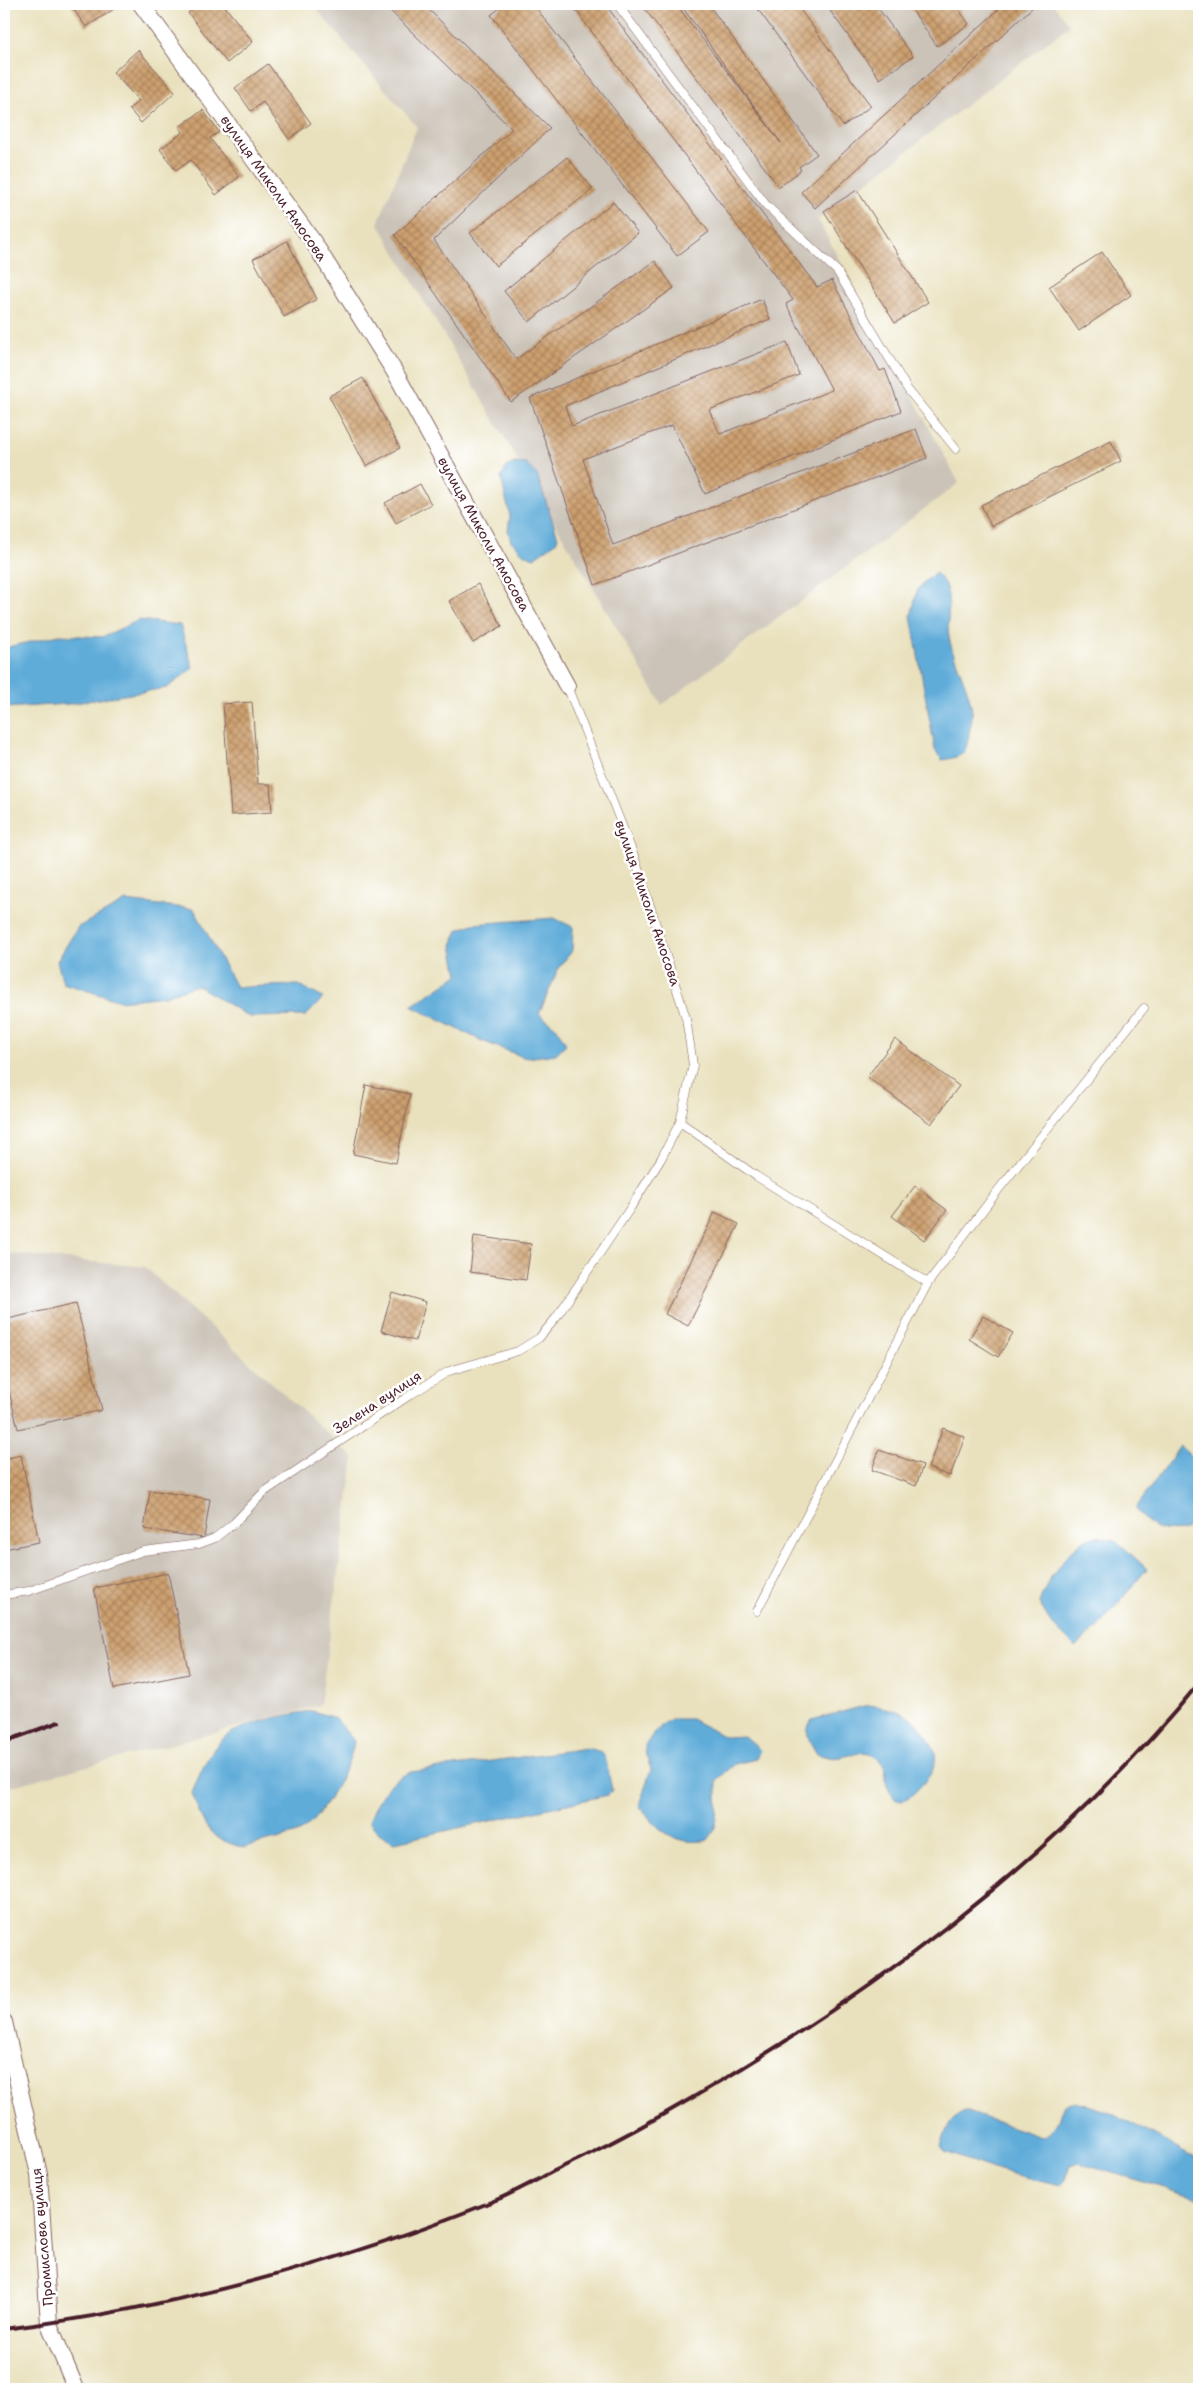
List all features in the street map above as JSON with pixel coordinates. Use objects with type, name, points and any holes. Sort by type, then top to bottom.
[{"type":"street","name":"вулиця Миколи Амосова","points":[[141,4],[312,240],[396,374],[567,686]]},
{"type":"street","name":"Промислова вулиця","points":[[4,2022],[38,2174],[49,2324],[76,2389]]},
{"type":"lane","points":[[617,4],[766,204],[837,271],[908,390],[956,449]]},
{"type":"lane","name":"вулиця Миколи Амосова","points":[[567,686],[634,856],[686,1018],[693,1066],[680,1122]]},
{"type":"lane","points":[[757,1612],[928,1283],[999,1189],[1144,1008]]},
{"type":"lane","points":[[680,1122],[756,1176],[928,1283]]},
{"type":"lane","name":"Зелена вулиця","points":[[4,1595],[29,1591],[142,1551],[199,1544],[216,1538],[234,1523],[264,1492],[410,1395],[449,1371],[518,1351],[539,1338],[556,1318],[632,1208],[680,1122]]},
{"type":"shaded area","points":[[312,4],[1053,4],[1070,25],[818,220],[959,483],[662,705],[378,223],[417,127]]},
{"type":"shaded area","points":[[4,1253],[145,1267],[354,1458],[320,1705],[4,1788]]},
{"type":"water","points":[[515,463],[526,464],[537,475],[558,537],[556,542],[534,558],[524,554],[511,541],[508,531],[510,516],[501,478],[506,467]]},
{"type":"water","points":[[936,573],[946,588],[949,605],[950,642],[968,693],[972,714],[968,741],[964,752],[956,757],[942,760],[935,750],[911,616],[917,591],[925,581]]},
{"type":"water","points":[[139,620],[180,625],[193,668],[167,688],[69,704],[4,708],[4,648],[59,635],[102,637]]},
{"type":"water","points":[[126,901],[194,909],[236,987],[299,985],[323,998],[306,1016],[249,1017],[197,985],[165,996],[120,1001],[63,983],[57,961],[78,927]]},
{"type":"water","points":[[554,918],[573,927],[572,951],[559,967],[539,1014],[557,1028],[566,1044],[556,1054],[526,1058],[482,1041],[411,1006],[458,975],[452,945],[458,930],[473,924]]},
{"type":"water","points":[[1180,1446],[1199,1464],[1199,1514],[1185,1530],[1162,1530],[1146,1521],[1136,1508]]},
{"type":"water","points":[[1098,1536],[1118,1542],[1147,1569],[1097,1628],[1075,1647],[1051,1623],[1039,1603],[1051,1577],[1069,1554],[1085,1540]]},
{"type":"water","points":[[868,1705],[897,1711],[913,1719],[933,1746],[935,1760],[931,1774],[912,1795],[906,1798],[896,1800],[888,1789],[885,1777],[886,1768],[870,1753],[866,1752],[838,1758],[826,1756],[817,1754],[810,1742],[808,1729],[812,1720]]},
{"type":"water","points":[[313,1711],[335,1718],[354,1741],[348,1764],[334,1791],[316,1817],[299,1832],[244,1848],[214,1835],[204,1823],[192,1793],[202,1770],[215,1748],[226,1736],[244,1727],[280,1717]]},
{"type":"water","points":[[671,1719],[691,1719],[725,1737],[744,1736],[760,1750],[756,1759],[735,1764],[717,1780],[717,1819],[708,1840],[686,1841],[668,1834],[660,1829],[639,1806],[651,1769],[646,1756],[645,1745],[662,1725]]},
{"type":"water","points":[[587,1748],[602,1752],[605,1756],[612,1790],[608,1795],[395,1842],[380,1834],[369,1821],[376,1805],[390,1785],[411,1772]]},
{"type":"water","points":[[1070,2102],[1084,2104],[1117,2116],[1199,2161],[1199,2198],[1078,2163],[1070,2166],[1061,2185],[999,2171],[945,2152],[941,2147],[952,2121],[965,2111],[1041,2137],[1053,2129],[1064,2105]]},
{"type":"building","points":[[70,4],[111,4],[114,9],[86,27]]},
{"type":"building","points":[[200,4],[223,4],[253,42],[227,63],[188,13]]},
{"type":"building","points":[[383,4],[423,4],[550,128],[434,240],[516,359],[655,261],[674,288],[511,402],[395,235],[512,129]]},
{"type":"building","points":[[505,4],[533,4],[709,232],[677,256],[491,15]]},
{"type":"building","points":[[571,4],[605,4],[817,287],[832,280],[880,371],[885,369],[901,411],[705,494],[672,425],[583,459],[613,545],[916,429],[927,458],[595,585],[530,398],[762,299],[770,319],[565,406],[572,426],[787,342],[799,375],[709,410],[720,434],[832,390],[786,304],[793,300]]},
{"type":"building","points":[[641,4],[676,4],[781,143],[680,4],[708,4],[817,154],[799,167],[801,170],[779,187]]},
{"type":"building","points":[[754,4],[796,4],[871,106],[843,126]]},
{"type":"building","points":[[825,4],[875,4],[913,56],[880,79]]},
{"type":"building","points":[[908,4],[955,4],[969,24],[937,46]]},
{"type":"building","points":[[999,4],[1030,4],[1033,7],[815,208],[801,192],[1001,7]]},
{"type":"building","points":[[138,50],[175,92],[141,123],[129,109],[139,101],[113,72]]},
{"type":"building","points":[[268,64],[311,123],[289,139],[263,102],[251,111],[235,88]]},
{"type":"building","points":[[203,110],[219,132],[210,138],[239,177],[216,195],[191,160],[176,171],[160,149],[183,132],[179,127]]},
{"type":"building","points":[[567,157],[593,189],[496,266],[470,233]]},
{"type":"building","points":[[857,190],[928,302],[895,323],[824,211]]},
{"type":"building","points":[[613,202],[638,233],[529,322],[504,291]]},
{"type":"building","points":[[287,241],[317,299],[284,317],[253,259]]},
{"type":"building","points":[[1102,252],[1131,295],[1079,331],[1049,287]]},
{"type":"building","points":[[363,378],[400,448],[366,466],[329,396]]},
{"type":"building","points":[[1111,441],[1121,461],[991,526],[981,505]]},
{"type":"building","points":[[420,484],[431,504],[396,523],[385,503]]},
{"type":"building","points":[[478,584],[502,626],[473,643],[449,601]]},
{"type":"building","points":[[252,702],[258,784],[270,784],[272,812],[231,815],[223,704]]},
{"type":"building","points":[[895,1039],[959,1086],[931,1124],[867,1077]]},
{"type":"building","points":[[366,1085],[410,1094],[396,1163],[353,1154]]},
{"type":"building","points":[[915,1186],[947,1210],[924,1240],[892,1216]]},
{"type":"building","points":[[715,1212],[739,1224],[688,1326],[665,1314]]},
{"type":"building","points":[[474,1236],[531,1244],[526,1280],[470,1272]]},
{"type":"building","points":[[392,1292],[426,1302],[415,1341],[381,1331]]},
{"type":"building","points":[[76,1303],[102,1410],[18,1429],[4,1370],[4,1320]]},
{"type":"building","points":[[983,1316],[1013,1333],[998,1357],[969,1339]]},
{"type":"building","points":[[943,1428],[965,1437],[950,1476],[928,1468]]},
{"type":"building","points":[[879,1450],[923,1465],[916,1486],[872,1470]]},
{"type":"building","points":[[21,1455],[39,1542],[4,1549],[4,1459]]},
{"type":"building","points":[[150,1490],[210,1499],[204,1538],[144,1529]]},
{"type":"building","points":[[168,1573],[189,1674],[114,1689],[94,1588]]},
{"type":"railway","points":[[4,2329],[129,2309],[192,2296],[254,2281],[377,2244],[496,2200],[664,2114],[810,2025],[882,1976],[951,1923],[1019,1868],[1083,1809],[1143,1748],[1199,1683]]},
{"type":"railway","points":[[4,1742],[59,1722]]}]
